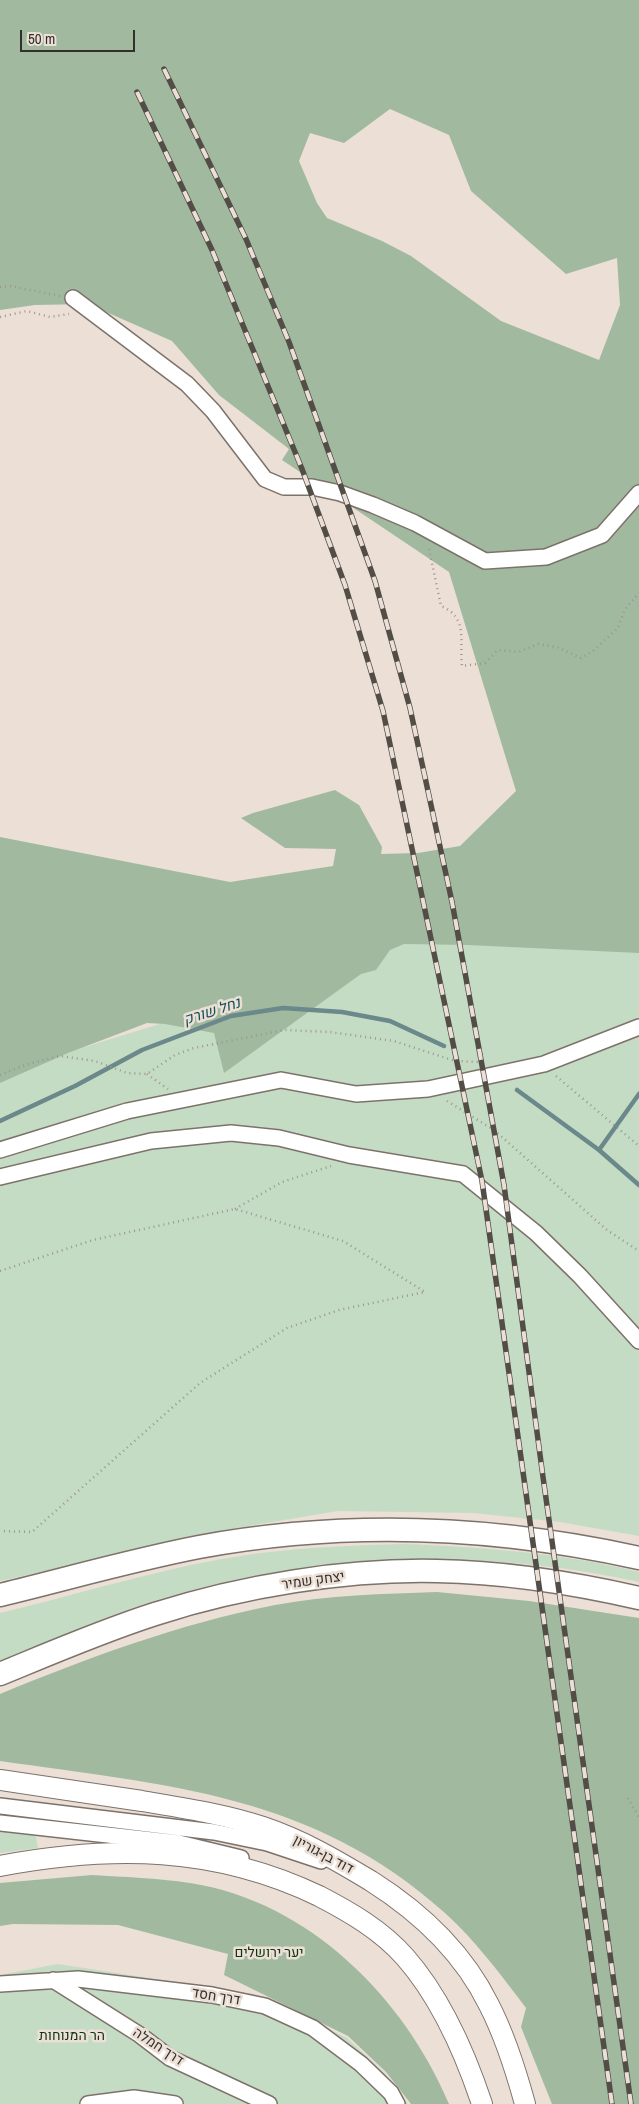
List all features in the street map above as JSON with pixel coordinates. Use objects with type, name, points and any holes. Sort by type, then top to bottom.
[{"type":"highway","points":[[0,1595],[198,1548],[315,1532],[406,1529],[459,1532],[559,1542],[639,1558]]},
{"type":"highway","name":"יצחק שמיר","points":[[0,1674],[95,1634],[156,1613],[205,1599],[311,1580],[369,1573],[417,1571],[484,1573],[568,1584],[639,1598]]},
{"type":"main road","name":"דוד בן-גוריון","points":[[0,1780],[194,1810],[263,1827],[334,1858],[397,1898],[439,1935],[471,1974],[490,2005],[517,2073],[525,2104]]},
{"type":"main road","points":[[0,1866],[94,1853],[140,1852],[185,1855],[256,1870],[349,1911],[378,1932],[405,1957],[434,1998],[454,2036],[482,2104]]},
{"type":"street","points":[[73,298],[187,384],[237,440],[265,479],[284,486],[312,487],[340,493],[365,502],[415,523],[485,561],[546,557],[602,535],[639,493]]},
{"type":"street","points":[[0,1150],[127,1111],[281,1080],[356,1094],[428,1089],[544,1064],[639,1027]]},
{"type":"street","points":[[0,1177],[151,1141],[231,1133],[279,1138],[349,1155],[463,1174],[542,1239],[580,1276],[639,1341]]},
{"type":"street","points":[[0,1806],[214,1832],[267,1843],[325,1862],[356,1875],[397,1898]]},
{"type":"street","points":[[0,1823],[137,1837],[211,1850],[248,1860],[288,1876],[349,1911]]},
{"type":"street","name":"דרך חסד","points":[[0,1984],[78,1979],[183,1992],[265,2006],[313,2028],[361,2064],[391,2093],[397,2104]]},
{"type":"street","name":"דרך חמלה","points":[[53,1980],[140,2035],[170,2058],[269,2104]]},
{"type":"street","points":[[88,2104],[134,2098],[175,2104]]},
{"type":"path","points":[[0,287],[10,286],[73,298]]},
{"type":"path","points":[[0,1075],[25,1065],[60,1056],[95,1061],[126,1073],[147,1074],[175,1055],[194,1048],[284,1030],[330,1032],[394,1041],[455,1061],[485,1062]]},
{"type":"path","points":[[544,1064],[639,1146]]},
{"type":"path","points":[[428,1089],[494,1130],[607,1230],[639,1251]]},
{"type":"path","points":[[0,1271],[93,1240],[235,1209],[282,1182],[326,1169],[349,1155]]},
{"type":"path","points":[[0,1532],[32,1532],[200,1384],[287,1328],[339,1310],[425,1292],[343,1241],[235,1209]]},
{"type":"path","points":[[628,1798],[639,1818]]},
{"type":"green space","points":[[0,0],[639,0],[639,953],[404,944],[390,950],[376,970],[361,974],[224,1073],[214,1033],[165,1024],[147,1023],[68,1053],[0,1083],[0,837],[230,882],[333,866],[336,849],[285,848],[241,818],[253,813],[335,790],[359,805],[382,847],[381,854],[418,853],[460,846],[516,791],[449,572],[282,460],[289,449],[219,395],[172,341],[88,304],[35,305],[0,310]],"holes":[[[390,109],[449,135],[471,191],[566,274],[617,258],[620,305],[599,360],[501,321],[411,256],[382,241],[327,218],[317,203],[299,161],[310,133],[344,143]]]},
{"type":"green space","points":[[390,942],[639,943],[639,1536],[560,1522],[473,1513],[338,1511],[237,1528],[0,1581],[0,1073],[176,1019]]},
{"type":"green space","points":[[403,1544],[492,1549],[581,1560],[639,1572],[639,1582],[578,1571],[516,1563],[392,1560],[329,1565],[207,1586],[147,1603],[91,1624],[0,1663],[0,1613],[134,1578],[236,1557],[303,1549]]},
{"type":"green space","points":[[437,1592],[529,1601],[639,1618],[639,2104],[552,2104],[521,2027],[526,2008],[498,1971],[445,1913],[395,1873],[343,1842],[290,1819],[236,1801],[179,1788],[121,1778],[0,1761],[0,1694],[67,1667],[170,1632],[275,1605],[336,1597]]},
{"type":"green space","points":[[0,1831],[35,1833],[38,1848],[0,1853]]},
{"type":"green space","name":"יער ירושלים","points":[[92,1875],[178,1881],[233,1893],[274,1910],[312,1933],[347,1960],[378,1992],[406,2027],[430,2065],[449,2104],[411,2104],[386,2072],[348,2036],[224,1975],[228,1954],[118,1925],[13,1924],[0,1926],[0,1883]]},
{"type":"green space","name":"הר המנוחות","points":[[58,1964],[254,1994],[347,2038],[385,2073],[408,2104],[0,2104],[0,1975]]},
{"type":"waterway","name":"נחל שורק","points":[[0,1121],[75,1086],[142,1050],[231,1016],[283,1008],[342,1012],[390,1021],[444,1046]]},
{"type":"waterway","name":"נחל שורק","points":[[517,1090],[599,1150],[639,1185]]},
{"type":"waterway","points":[[599,1150],[639,1094]]},
{"type":"railway","points":[[164,69],[246,239],[289,342],[375,581],[410,708],[452,902],[504,1185],[631,2104]]},
{"type":"railway","points":[[137,92],[212,250],[302,469],[345,585],[383,711],[482,1181],[612,2104]]}]
